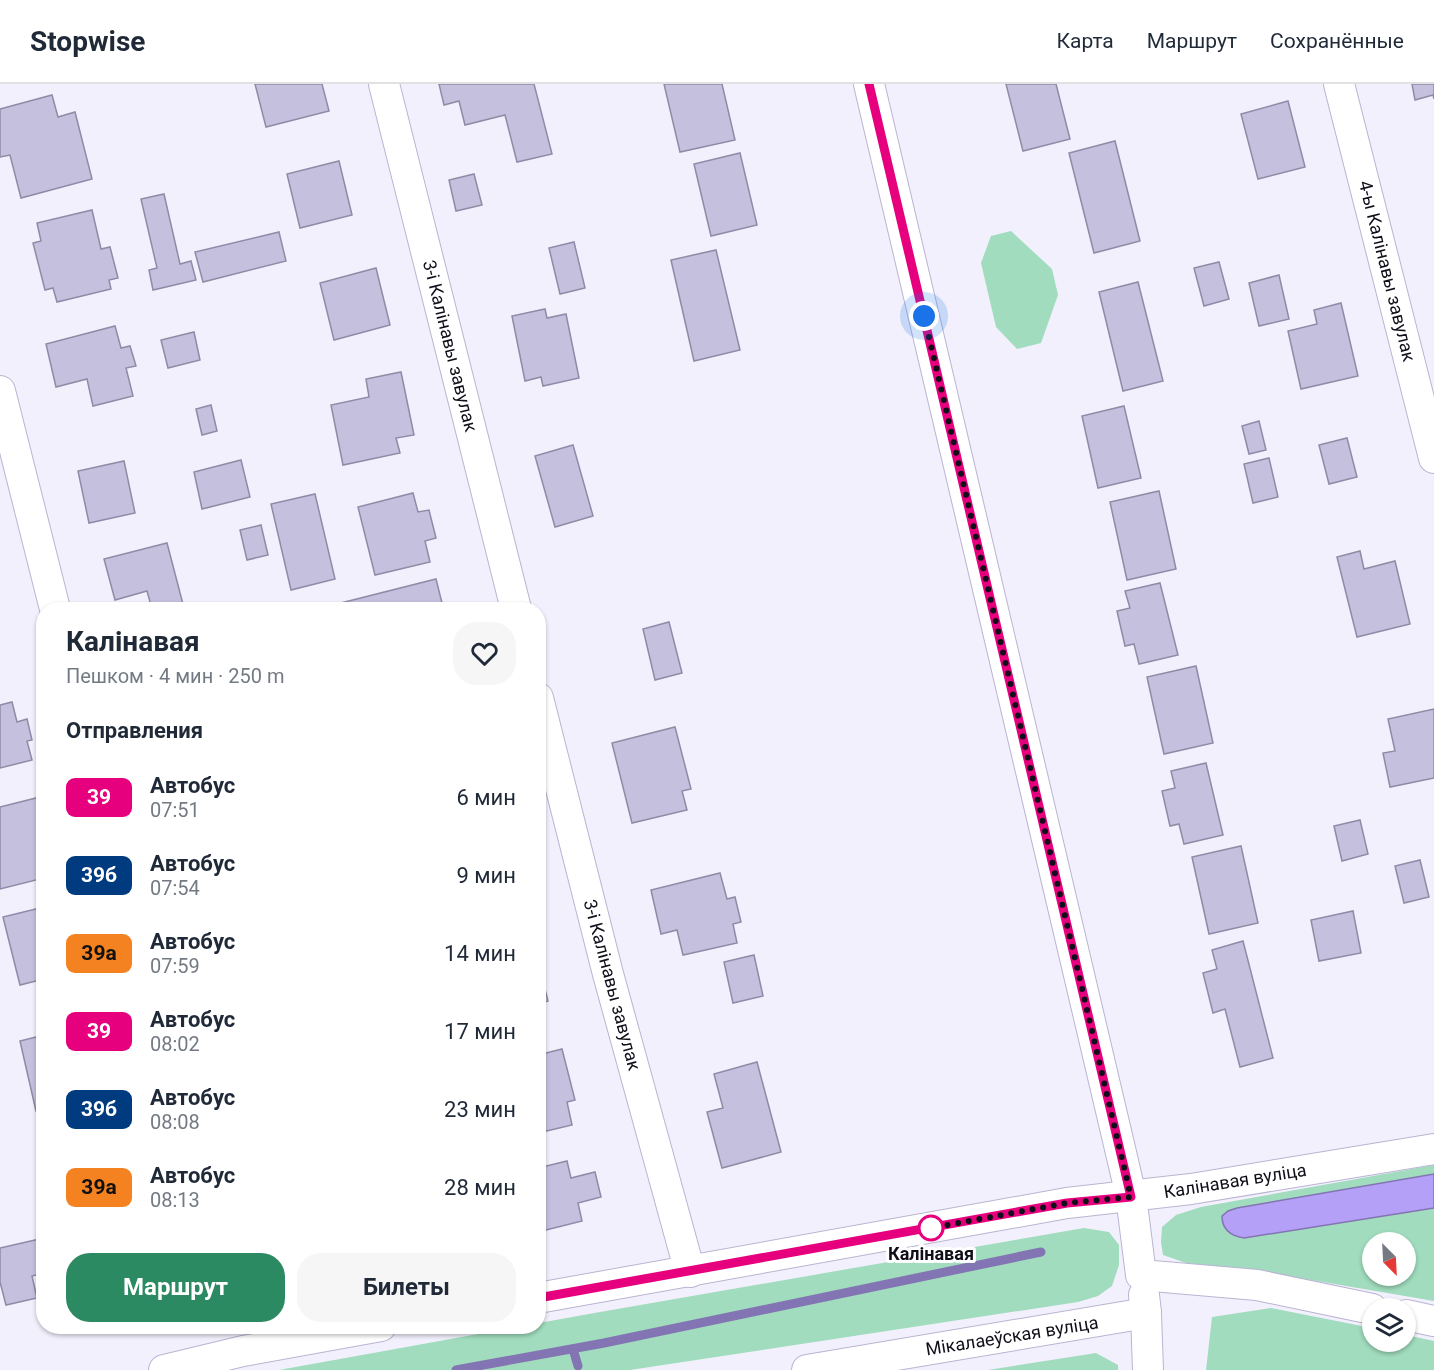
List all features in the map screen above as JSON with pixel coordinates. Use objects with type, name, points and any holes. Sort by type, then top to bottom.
[{"type":"street","name":"3-і Калінавы завулак","points":[[384,84],[514,602]]},
{"type":"street","points":[[869,84],[1131,1197],[1146,1313],[1148,1370]]},
{"type":"street","name":"4-ы Калінавы завулак","points":[[1339,84],[1434,458]]},
{"type":"street","points":[[0,391],[53,602]]},
{"type":"street","name":"3-і Калінавы завулак","points":[[546,730],[608,974],[690,1272]]},
{"type":"street","name":"Калінавая вуліца","points":[[546,1297],[1067,1203],[1202,1187],[1434,1149]]},
{"type":"street","points":[[1141,1275],[1257,1286],[1362,1308]]},
{"type":"street","name":"Мікалаеўская вуліца","points":[[807,1370],[1146,1313]]},
{"type":"street","points":[[1416,1317],[1434,1321]]},
{"type":"street","points":[[164,1370],[240,1339],[294,1334]]},
{"type":"green space","points":[[1011,231],[1052,269],[1058,295],[1041,343],[1017,349],[996,327],[981,263],[991,236]]},
{"type":"green space","points":[[1434,1165],[1434,1301],[1259,1271],[1186,1263],[1163,1255],[1162,1227],[1176,1215],[1201,1207]]},
{"type":"green space","points":[[1084,1228],[1109,1232],[1119,1245],[1119,1265],[1112,1286],[1098,1296],[1078,1302],[630,1370],[279,1370],[478,1334],[546,1334],[546,1322]]},
{"type":"green space","points":[[1271,1308],[1362,1326],[1362,1352],[1416,1352],[1416,1337],[1434,1341],[1434,1370],[1206,1370],[1212,1317]]},
{"type":"green space","points":[[1096,1353],[1118,1365],[1118,1370],[988,1370]]},
{"type":"shaded area","points":[[1434,1174],[1434,1208],[1244,1238],[1228,1232],[1222,1221],[1222,1216],[1237,1208]]},
{"type":"building","points":[[255,84],[322,84],[329,111],[266,127]]},
{"type":"building","points":[[439,84],[534,84],[552,154],[517,162],[505,115],[465,125],[459,101],[444,105]]},
{"type":"building","points":[[664,84],[722,84],[735,140],[680,152]]},
{"type":"building","points":[[1006,84],[1056,84],[1070,139],[1023,151]]},
{"type":"building","points":[[1412,84],[1434,84],[1434,99],[1433,95],[1415,100]]},
{"type":"building","points":[[52,95],[58,117],[75,112],[92,179],[21,198],[10,155],[0,157],[0,109]]},
{"type":"building","points":[[1288,101],[1305,167],[1258,179],[1241,114]]},
{"type":"building","points":[[1115,141],[1140,241],[1094,253],[1069,153]]},
{"type":"building","points":[[740,153],[757,225],[711,236],[694,164]]},
{"type":"building","points":[[339,161],[352,215],[300,228],[287,174]]},
{"type":"building","points":[[474,174],[482,205],[456,211],[449,180]]},
{"type":"building","points":[[164,194],[180,264],[191,261],[196,280],[153,290],[149,270],[157,268],[141,199]]},
{"type":"building","points":[[92,210],[101,249],[110,247],[118,278],[109,280],[111,289],[57,302],[53,288],[45,290],[33,243],[41,241],[37,223]]},
{"type":"building","points":[[279,232],[286,261],[203,282],[195,252]]},
{"type":"building","points":[[574,242],[585,288],[560,294],[549,248]]},
{"type":"building","points":[[716,250],[740,350],[694,361],[671,260]]},
{"type":"building","points":[[1219,262],[1229,299],[1204,306],[1194,268]]},
{"type":"building","points":[[376,268],[390,325],[334,340],[320,283]]},
{"type":"building","points":[[1279,275],[1289,319],[1259,326],[1249,283]]},
{"type":"building","points":[[1138,282],[1163,381],[1123,391],[1099,292]]},
{"type":"building","points":[[1341,303],[1358,376],[1301,389],[1288,331],[1317,324],[1314,310]]},
{"type":"building","points":[[545,309],[547,318],[566,314],[579,378],[543,386],[541,377],[525,381],[512,316]]},
{"type":"building","points":[[115,326],[121,348],[130,346],[136,366],[126,368],[133,396],[93,406],[87,379],[56,387],[46,344]]},
{"type":"building","points":[[194,332],[200,360],[168,368],[161,340]]},
{"type":"building","points":[[401,372],[414,435],[396,438],[400,453],[343,465],[331,405],[369,397],[366,379]]},
{"type":"building","points":[[211,405],[217,431],[202,435],[196,409]]},
{"type":"building","points":[[1124,406],[1141,478],[1098,488],[1082,416]]},
{"type":"building","points":[[1259,421],[1266,450],[1249,454],[1242,426]]},
{"type":"building","points":[[1347,438],[1357,477],[1329,484],[1319,445]]},
{"type":"building","points":[[573,445],[593,516],[555,527],[535,456]]},
{"type":"building","points":[[1269,458],[1278,497],[1253,503],[1244,464]]},
{"type":"building","points":[[241,460],[250,497],[202,509],[194,472]]},
{"type":"building","points":[[124,461],[135,513],[89,523],[78,471]]},
{"type":"building","points":[[1159,491],[1176,569],[1127,580],[1110,502]]},
{"type":"building","points":[[413,493],[418,512],[429,510],[436,538],[425,541],[430,562],[375,575],[358,507]]},
{"type":"building","points":[[315,494],[335,579],[291,590],[271,504]]},
{"type":"building","points":[[261,525],[268,555],[247,560],[240,530]]},
{"type":"building","points":[[167,543],[182,602],[150,602],[147,591],[115,600],[104,559]]},
{"type":"building","points":[[1360,551],[1364,569],[1395,561],[1410,624],[1357,637],[1337,557]]},
{"type":"building","points":[[436,579],[442,602],[345,602]]},
{"type":"building","points":[[1160,583],[1178,655],[1139,664],[1134,644],[1125,646],[1117,611],[1130,608],[1125,591]]},
{"type":"building","points":[[669,622],[682,673],[655,680],[643,629]]},
{"type":"building","points":[[1196,666],[1213,743],[1164,754],[1147,677]]},
{"type":"building","points":[[12,702],[17,722],[27,719],[32,740],[27,741],[32,760],[0,768],[0,705]]},
{"type":"building","points":[[1434,709],[1434,778],[1390,787],[1383,753],[1395,751],[1388,719]]},
{"type":"building","points":[[675,727],[691,789],[682,791],[687,810],[632,823],[612,743]]},
{"type":"building","points":[[1206,763],[1223,835],[1184,844],[1179,824],[1170,826],[1162,791],[1175,788],[1171,771]]},
{"type":"building","points":[[36,798],[36,880],[0,889],[0,807]]},
{"type":"building","points":[[1360,820],[1368,854],[1342,861],[1334,826]]},
{"type":"building","points":[[1241,846],[1258,923],[1209,934],[1192,857]]},
{"type":"building","points":[[1420,860],[1429,897],[1404,903],[1395,866]]},
{"type":"building","points":[[720,873],[727,899],[735,897],[741,922],[733,924],[737,943],[683,955],[677,930],[661,934],[651,890]]},
{"type":"building","points":[[36,909],[36,981],[20,985],[3,917]]},
{"type":"building","points":[[1353,911],[1361,953],[1319,961],[1311,920]]},
{"type":"building","points":[[1243,941],[1273,1058],[1240,1067],[1225,1009],[1213,1013],[1203,973],[1217,969],[1212,950]]},
{"type":"building","points":[[754,955],[763,996],[733,1003],[724,962]]},
{"type":"building","points":[[36,1037],[36,1111],[20,1041]]},
{"type":"building","points":[[562,1049],[575,1100],[567,1102],[572,1125],[546,1131],[546,1053]]},
{"type":"building","points":[[757,1062],[781,1152],[722,1168],[707,1112],[723,1108],[714,1074]]},
{"type":"building","points":[[567,1161],[571,1178],[595,1172],[601,1197],[578,1203],[582,1221],[546,1230],[546,1166]]},
{"type":"building","points":[[36,1240],[36,1275],[32,1276],[36,1298],[6,1305],[0,1282],[0,1248]]},
{"type":"waterway","points":[[456,1370],[604,1343],[1041,1252]]},
{"type":"waterway","points":[[573,1349],[578,1366]]},
{"type":"bus line","name":"39","points":[[546,1296],[1067,1203],[1131,1197],[869,84]]},
{"type":"place","name":"Калінавая","points":[[931,1228]]},
{"type":"route","points":[[924,316],[1131,1197],[1067,1203],[931,1228]]}]
